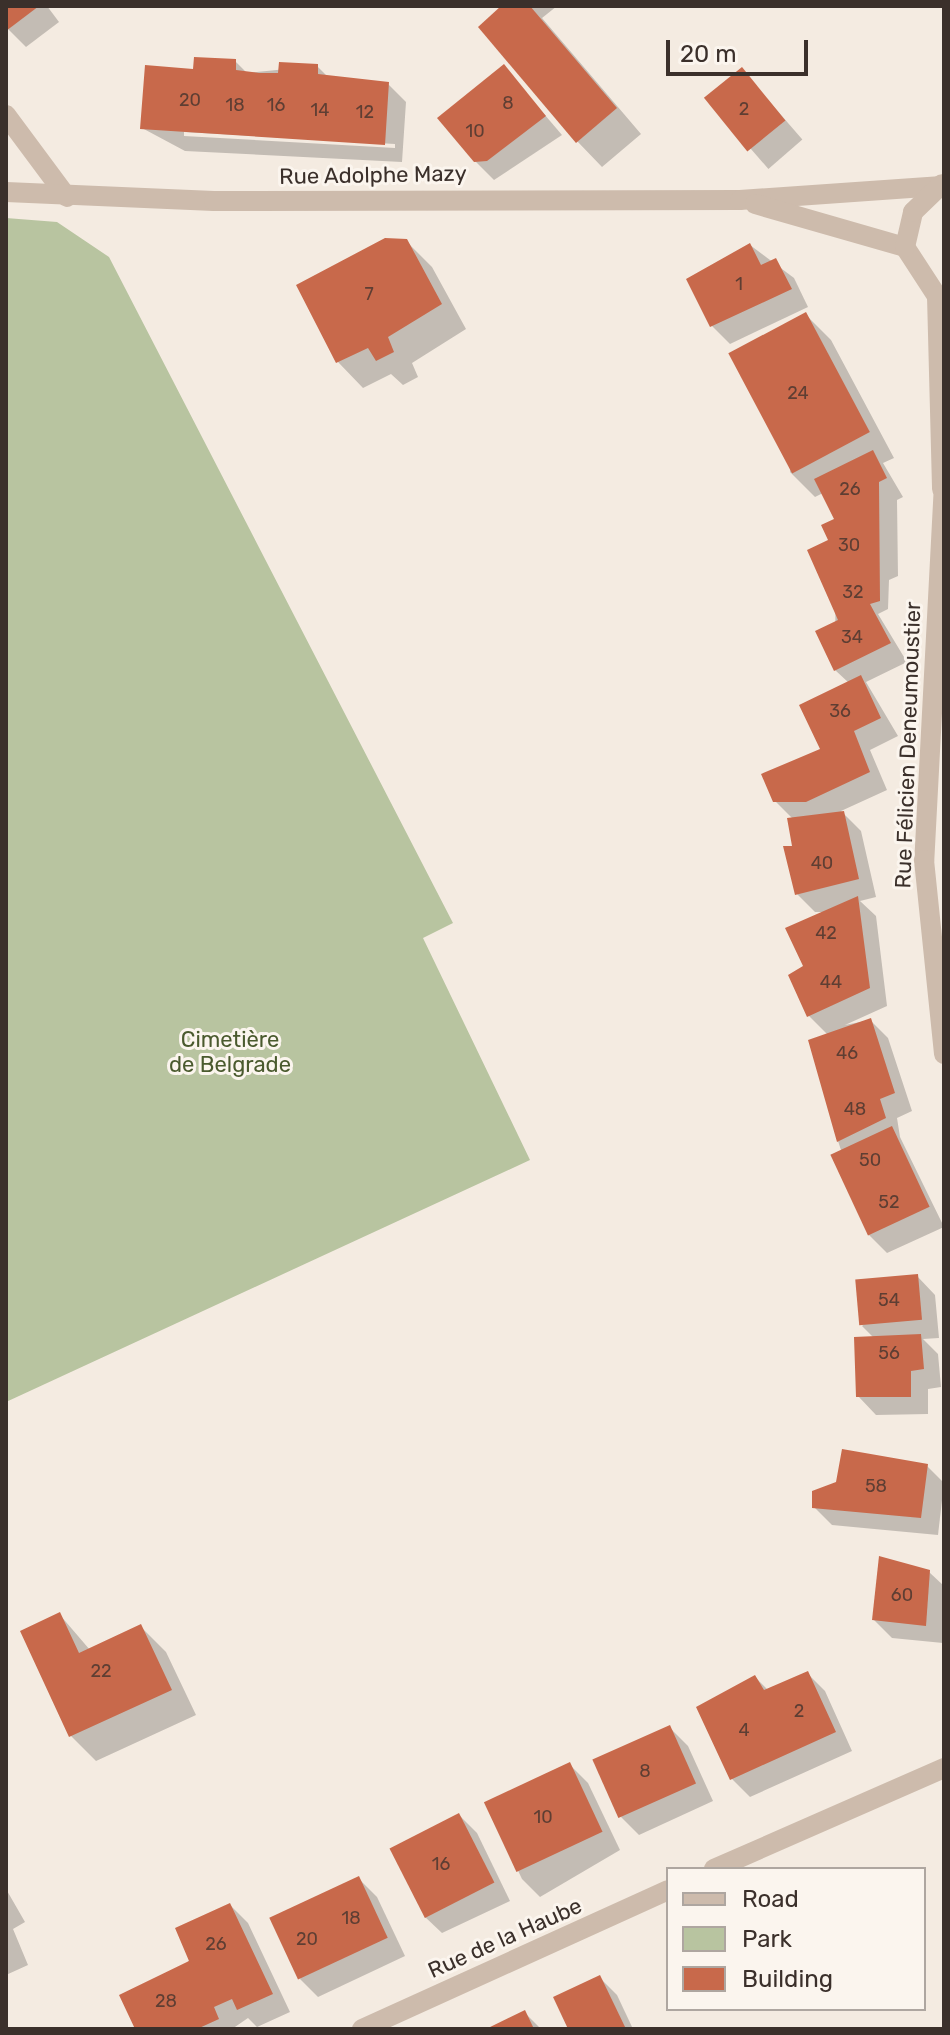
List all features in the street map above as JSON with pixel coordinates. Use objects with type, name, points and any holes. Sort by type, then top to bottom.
[{"type":"street","points":[[6,115],[67,197]]},
{"type":"street","points":[[942,185],[913,212],[905,247],[941,297],[943,486]]},
{"type":"street","name":"Rue Adolphe Mazy","points":[[6,192],[67,197],[740,200],[942,185]]},
{"type":"street","name":"Rue Adolphe Mazy","points":[[740,200],[905,247]]},
{"type":"street","name":"Rue Félicien Deneumoustier","points":[[943,486],[924,860],[944,1054]]},
{"type":"street","points":[[719,1867],[944,1768]]},
{"type":"street","name":"Rue de la Haube","points":[[362,2029],[666,1891]]},
{"type":"green space","name":"Cimetière de Belgrade","points":[[6,218],[57,222],[109,257],[453,923],[423,938],[530,1160],[6,1402]]},
{"type":"building","points":[[6,6],[39,6],[6,31]]},
{"type":"building","points":[[501,6],[530,6],[617,108],[576,143],[478,27]]},
{"type":"building","points":[[194,57],[236,59],[236,70],[259,73],[278,73],[279,62],[318,64],[318,74],[389,82],[385,145],[140,129],[145,65],[193,69]]},
{"type":"building","points":[[504,64],[546,116],[487,161],[474,162],[437,118]]},
{"type":"building","points":[[742,67],[785,121],[747,151],[704,98]]},
{"type":"building","points":[[385,238],[407,239],[442,304],[388,337],[394,352],[376,361],[368,348],[336,363],[296,285]]},
{"type":"building","points":[[750,243],[761,265],[776,258],[792,289],[710,327],[686,279]]},
{"type":"building","points":[[806,312],[870,432],[792,473],[728,353]]},
{"type":"building","points":[[873,450],[887,478],[879,482],[880,601],[870,604],[891,643],[834,671],[815,631],[838,620],[807,550],[828,540],[821,525],[834,519],[814,479]]},
{"type":"building","points":[[861,675],[881,718],[854,731],[870,772],[806,802],[773,802],[761,774],[820,749],[799,705]]},
{"type":"building","points":[[844,811],[859,879],[795,895],[783,846],[792,846],[787,818]]},
{"type":"building","points":[[858,896],[870,988],[807,1017],[788,975],[803,966],[785,928]]},
{"type":"building","points":[[871,1018],[895,1093],[880,1099],[886,1118],[837,1142],[808,1040]]},
{"type":"building","points":[[892,1126],[930,1207],[868,1235],[830,1155]]},
{"type":"building","points":[[918,1274],[922,1320],[859,1325],[855,1279]]},
{"type":"building","points":[[921,1334],[924,1369],[911,1371],[911,1397],[856,1397],[854,1337]]},
{"type":"building","points":[[842,1449],[928,1464],[921,1518],[812,1508],[812,1491],[836,1482]]},
{"type":"building","points":[[879,1556],[930,1570],[926,1626],[872,1620]]},
{"type":"building","points":[[60,1612],[79,1653],[141,1624],[172,1690],[69,1737],[20,1631]]},
{"type":"building","points":[[808,1671],[836,1732],[730,1780],[696,1707],[755,1675],[764,1690]]},
{"type":"building","points":[[670,1725],[696,1783],[618,1818],[592,1760]]},
{"type":"building","points":[[570,1762],[603,1832],[516,1872],[484,1802]]},
{"type":"building","points":[[459,1813],[494,1882],[425,1918],[390,1848]]},
{"type":"building","points":[[359,1876],[388,1938],[298,1979],[269,1918]]},
{"type":"building","points":[[230,1903],[273,1994],[237,2010],[232,1999],[214,2007],[219,2019],[197,2029],[135,2029],[119,1995],[189,1961],[175,1928]]},
{"type":"building","points":[[600,1975],[626,2029],[568,2029],[553,1997]]},
{"type":"building","points":[[525,2010],[534,2029],[486,2029]]}]
